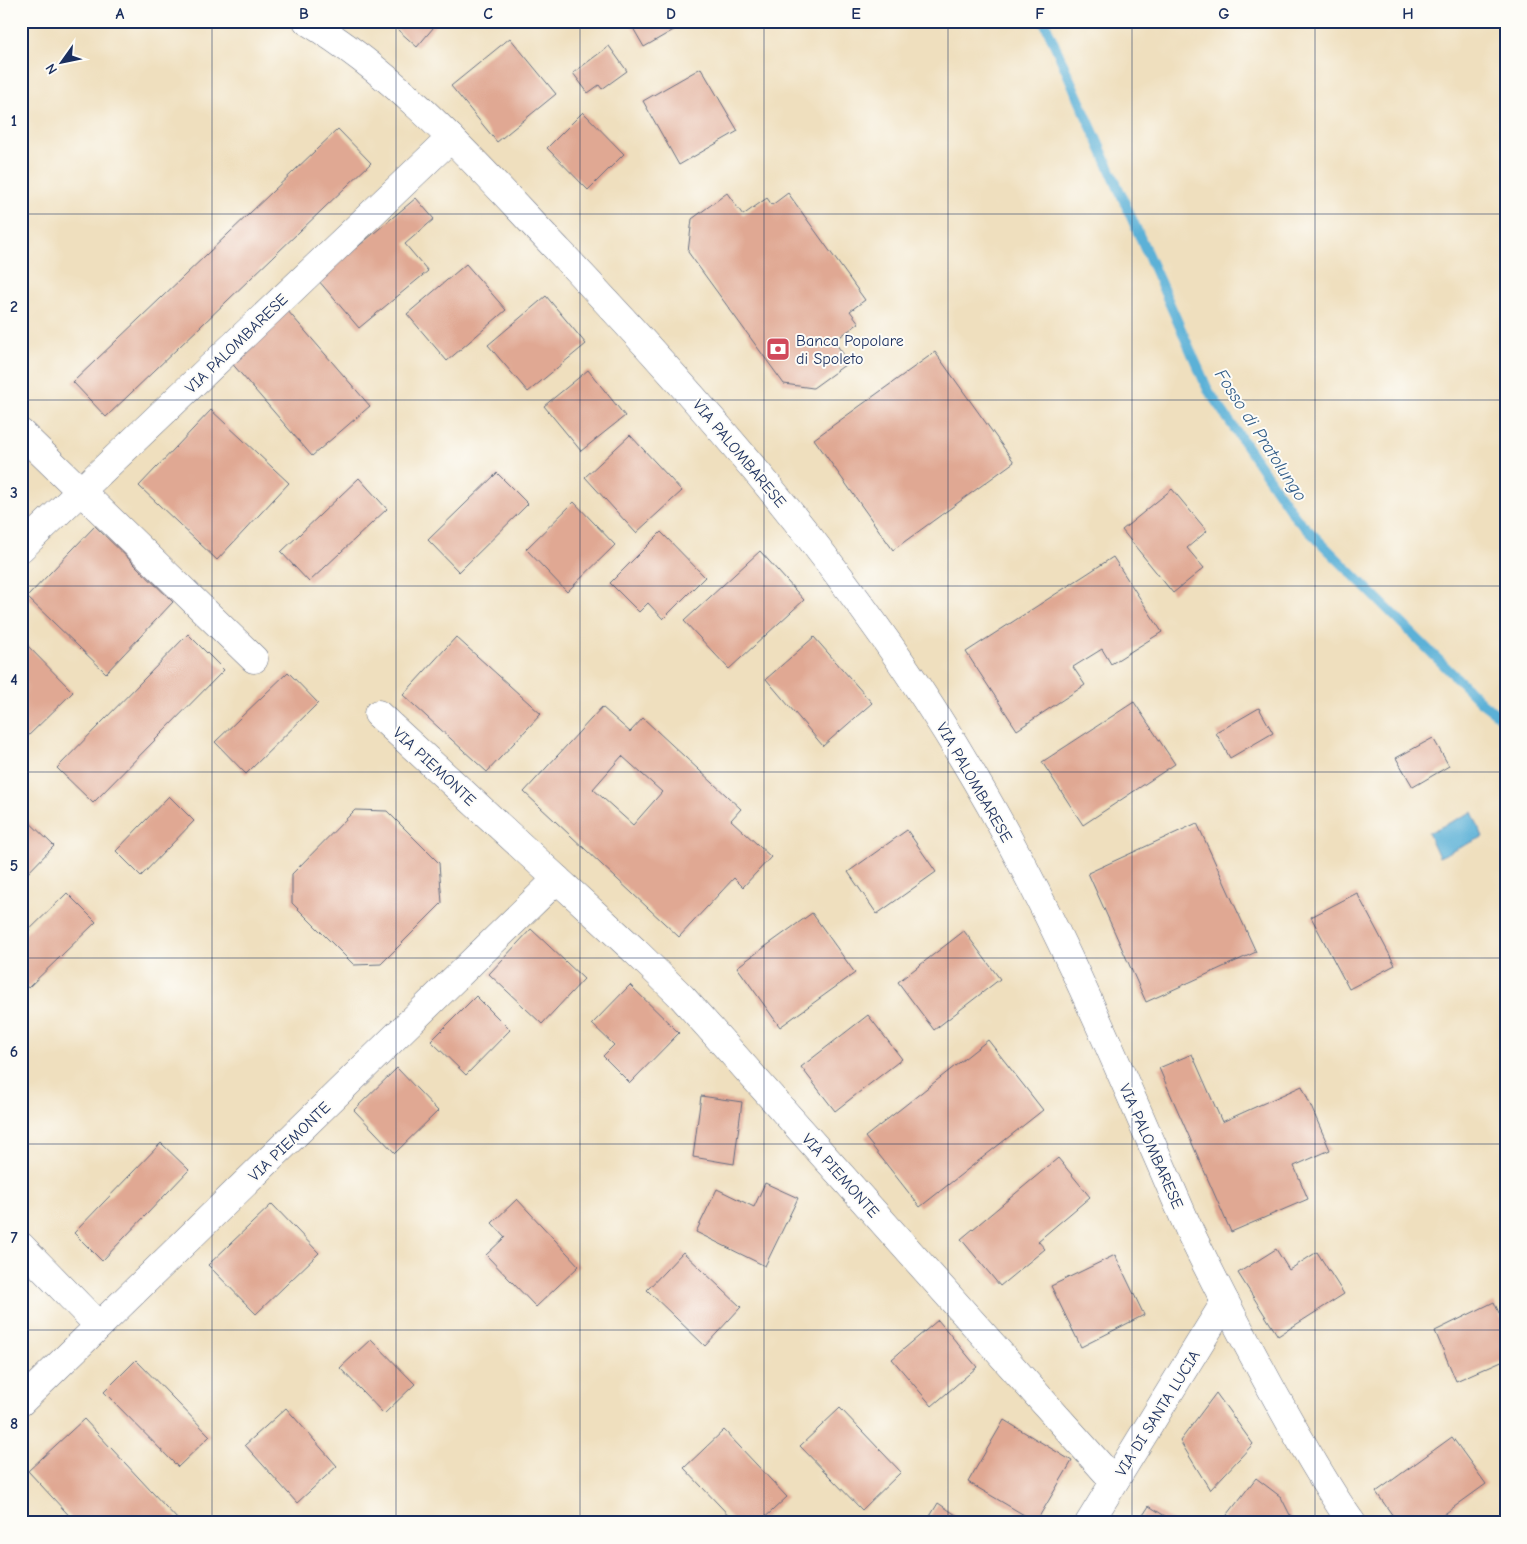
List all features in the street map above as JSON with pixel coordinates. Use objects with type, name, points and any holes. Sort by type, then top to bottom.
[{"type":"street","name":"VIA PALOMBARESE","points":[[307,21],[340,42],[376,69],[431,118],[618,313],[754,468],[823,552],[919,688],[976,780],[1032,883],[1082,987],[1191,1234],[1225,1302],[1279,1404],[1327,1486],[1352,1523]]},
{"type":"street","name":"VIA PALOMBARESE","points":[[21,548],[451,138]]},
{"type":"street","points":[[21,433],[254,659]]},
{"type":"street","name":"VIA PIEMONTE","points":[[378,714],[647,962],[702,1019],[1114,1482]]},
{"type":"street","name":"VIA PIEMONTE","points":[[21,1402],[557,879]]},
{"type":"street","points":[[21,1246],[99,1326]]},
{"type":"street","name":"VIA DI SANTA LUCIA","points":[[1089,1523],[1225,1302]]},
{"type":"water","points":[[1472,812],[1483,837],[1439,857],[1428,833]]},
{"type":"building","points":[[388,21],[439,21],[417,47]]},
{"type":"building","points":[[629,21],[683,21],[684,24],[644,47]]},
{"type":"building","points":[[510,38],[556,94],[497,142],[451,86]]},
{"type":"building","points":[[609,46],[627,71],[602,89],[599,85],[588,93],[573,73]]},
{"type":"building","points":[[701,68],[738,131],[679,165],[643,101]]},
{"type":"building","points":[[583,112],[624,154],[588,190],[547,148]]},
{"type":"building","points":[[338,129],[371,163],[106,417],[73,382]]},
{"type":"building","points":[[727,193],[743,215],[767,198],[772,205],[788,193],[865,300],[850,311],[859,323],[834,341],[849,362],[813,388],[784,384],[688,252],[692,219]]},
{"type":"building","points":[[416,198],[434,219],[405,244],[428,271],[359,328],[318,280]]},
{"type":"building","points":[[466,264],[506,310],[447,361],[407,314]]},
{"type":"building","points":[[546,296],[586,344],[528,392],[488,345]]},
{"type":"building","points":[[287,310],[370,406],[312,456],[229,360]]},
{"type":"building","points":[[935,352],[1014,462],[893,550],[814,439]]},
{"type":"building","points":[[588,370],[625,416],[581,451],[544,406]]},
{"type":"building","points":[[211,410],[289,483],[217,560],[139,486]]},
{"type":"building","points":[[630,435],[682,491],[636,533],[585,477]]},
{"type":"building","points":[[497,473],[528,504],[459,572],[428,540]]},
{"type":"building","points":[[359,478],[387,509],[309,582],[281,552]]},
{"type":"building","points":[[1172,489],[1207,531],[1187,548],[1204,568],[1173,593],[1122,530]]},
{"type":"building","points":[[574,502],[615,545],[567,592],[526,549]]},
{"type":"building","points":[[95,526],[173,602],[106,673],[27,597]]},
{"type":"building","points":[[661,532],[705,577],[663,619],[648,603],[639,612],[610,583]]},
{"type":"building","points":[[760,551],[804,600],[729,669],[684,621]]},
{"type":"building","points":[[1113,557],[1162,632],[1111,664],[1102,649],[1073,667],[1085,685],[1017,730],[966,652]]},
{"type":"building","points":[[188,634],[224,670],[93,803],[57,768]]},
{"type":"building","points":[[456,637],[541,714],[487,772],[403,695]]},
{"type":"building","points":[[814,637],[872,703],[823,746],[766,679]]},
{"type":"building","points":[[21,639],[73,692],[22,742],[21,741]]},
{"type":"building","points":[[288,672],[318,703],[246,774],[215,742]]},
{"type":"building","points":[[1134,702],[1175,764],[1083,825],[1042,762]]},
{"type":"building","points":[[602,707],[630,732],[643,718],[741,809],[731,820],[771,857],[743,887],[734,878],[679,937],[524,792]],"holes":[[[622,756],[662,792],[633,825],[593,789]]]},
{"type":"building","points":[[1259,708],[1273,733],[1230,758],[1216,733]]},
{"type":"building","points":[[1433,738],[1449,766],[1413,787],[1396,758]]},
{"type":"building","points":[[169,796],[194,821],[141,876],[116,851]]},
{"type":"building","points":[[355,810],[387,811],[439,863],[442,903],[381,964],[354,965],[292,903],[292,874]]},
{"type":"building","points":[[21,814],[54,846],[21,880]]},
{"type":"building","points":[[1197,823],[1256,952],[1146,1002],[1088,873]]},
{"type":"building","points":[[907,830],[936,872],[877,914],[848,872]]},
{"type":"building","points":[[67,893],[96,922],[28,988],[21,980],[21,938]]},
{"type":"building","points":[[1357,893],[1395,965],[1349,989],[1311,917]]},
{"type":"building","points":[[812,913],[855,973],[780,1027],[737,967]]},
{"type":"building","points":[[531,929],[584,979],[542,1024],[489,974]]},
{"type":"building","points":[[964,931],[1000,979],[934,1030],[898,982]]},
{"type":"building","points":[[630,985],[679,1033],[630,1083],[603,1056],[614,1045],[592,1024]]},
{"type":"building","points":[[476,996],[510,1030],[466,1075],[431,1041]]},
{"type":"building","points":[[868,1015],[902,1059],[835,1111],[801,1067]]},
{"type":"building","points":[[988,1040],[1043,1110],[920,1207],[865,1137]]},
{"type":"building","points":[[1192,1054],[1222,1122],[1302,1086],[1330,1150],[1294,1166],[1308,1199],[1231,1232],[1159,1068]]},
{"type":"building","points":[[397,1068],[438,1111],[395,1153],[354,1110]]},
{"type":"building","points":[[701,1096],[742,1102],[734,1164],[693,1157]]},
{"type":"building","points":[[161,1143],[189,1170],[102,1261],[74,1233]]},
{"type":"building","points":[[1058,1158],[1090,1197],[1038,1241],[1045,1249],[1000,1286],[961,1239]]},
{"type":"building","points":[[765,1183],[798,1198],[765,1266],[696,1232],[717,1189],[754,1207]]},
{"type":"building","points":[[517,1199],[579,1266],[536,1307],[486,1255],[505,1237],[492,1223]]},
{"type":"building","points":[[272,1204],[319,1253],[256,1314],[208,1265]]},
{"type":"building","points":[[1276,1249],[1289,1270],[1317,1252],[1344,1294],[1278,1336],[1238,1273]]},
{"type":"building","points":[[683,1252],[741,1307],[705,1346],[647,1290]]},
{"type":"building","points":[[1115,1255],[1144,1315],[1081,1347],[1051,1286]]},
{"type":"building","points":[[1494,1302],[1506,1328],[1506,1359],[1456,1381],[1435,1331]]},
{"type":"building","points":[[938,1320],[977,1367],[932,1406],[892,1359]]},
{"type":"building","points":[[371,1339],[415,1384],[384,1414],[340,1368]]},
{"type":"building","points":[[136,1360],[210,1436],[178,1467],[104,1392]]},
{"type":"building","points":[[1216,1393],[1253,1444],[1210,1490],[1180,1441]]},
{"type":"building","points":[[286,1408],[337,1466],[297,1503],[245,1445]]},
{"type":"building","points":[[840,1408],[901,1472],[862,1510],[800,1446]]},
{"type":"building","points":[[84,1419],[179,1521],[177,1523],[76,1523],[28,1471]]},
{"type":"building","points":[[1004,1420],[1072,1461],[1036,1522],[968,1482]]},
{"type":"building","points":[[724,1430],[787,1497],[759,1523],[736,1523],[684,1468]]},
{"type":"building","points":[[1452,1437],[1486,1484],[1432,1523],[1398,1523],[1376,1492]]},
{"type":"building","points":[[1256,1478],[1281,1497],[1294,1523],[1221,1523]]},
{"type":"building","points":[[938,1503],[968,1523],[926,1523]]},
{"type":"building","points":[[1149,1506],[1176,1523],[1138,1523]]},
{"type":"waterway","name":"Fosso di Pratolungo","points":[[1044,21],[1208,390],[1296,518],[1482,703],[1506,721]]},
{"type":"place","name":"Banca Popolare di Spoleto","points":[[778,349]]}]
